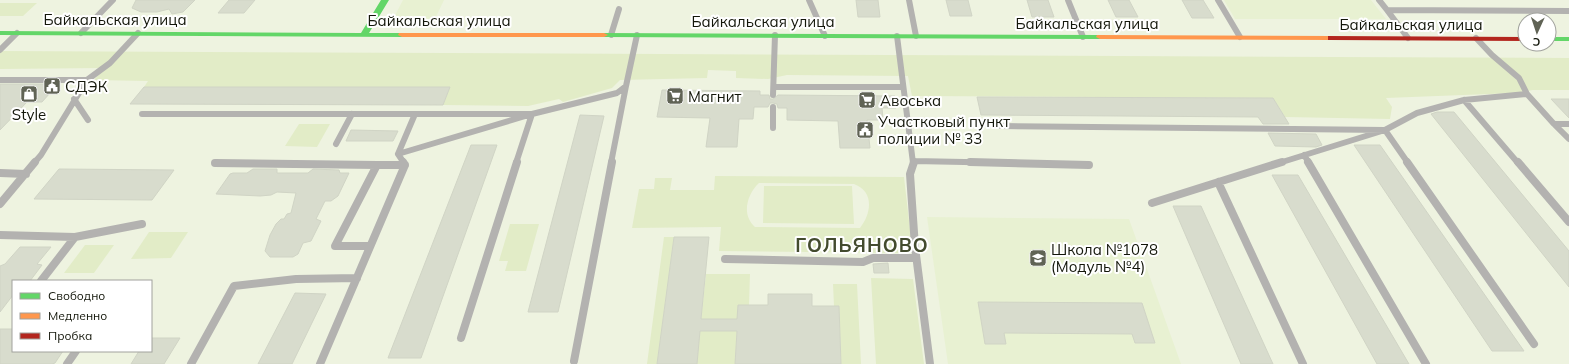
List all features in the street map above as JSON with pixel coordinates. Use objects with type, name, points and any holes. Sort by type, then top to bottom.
[{"type":"street","points":[[364,34],[387,0]]},
{"type":"street","name":"Байкальская улица","points":[[0,33],[1517,39]]},
{"type":"street","points":[[1557,39],[1569,39]]},
{"type":"lane","points":[[81,33],[113,0]]},
{"type":"lane","points":[[809,0],[825,36]]},
{"type":"lane","points":[[909,0],[916,36]]},
{"type":"lane","points":[[1068,0],[1083,37]]},
{"type":"lane","points":[[1218,0],[1240,37]]},
{"type":"lane","points":[[1378,0],[1408,38]]},
{"type":"lane","points":[[611,35],[619,9]]},
{"type":"lane","points":[[1387,10],[1569,11]]},
{"type":"lane","points":[[0,50],[17,33]]},
{"type":"lane","points":[[0,204],[42,155],[74,99],[87,80],[110,63],[138,33]]},
{"type":"lane","points":[[574,361],[637,35]]},
{"type":"lane","points":[[773,95],[775,35]]},
{"type":"lane","points":[[897,36],[914,162],[910,174],[916,258],[930,364]]},
{"type":"lane","points":[[1476,38],[1492,55],[1519,78],[1527,94],[1569,139]]},
{"type":"lane","points":[[0,80],[87,80]]},
{"type":"lane","points":[[398,154],[532,114],[616,93],[626,86]]},
{"type":"lane","points":[[774,87],[904,87]]},
{"type":"lane","points":[[1152,203],[1385,130],[1418,113],[1464,100],[1527,94]]},
{"type":"lane","points":[[74,99],[88,120]]},
{"type":"lane","points":[[1464,100],[1569,222]]},
{"type":"lane","points":[[773,108],[773,128]]},
{"type":"lane","points":[[142,114],[532,114]]},
{"type":"lane","points":[[336,144],[352,114]]},
{"type":"lane","points":[[398,154],[415,114]]},
{"type":"lane","points":[[461,338],[532,114]]},
{"type":"lane","points":[[1554,124],[1569,124]]},
{"type":"lane","points":[[1001,126],[1385,130]]},
{"type":"lane","points":[[1385,130],[1534,344]]},
{"type":"lane","points":[[398,154],[405,165]]},
{"type":"lane","points":[[1304,155],[1426,364]]},
{"type":"lane","points":[[914,162],[1089,165]]},
{"type":"lane","points":[[215,164],[405,165]]},
{"type":"lane","points":[[370,246],[335,246],[377,165]]},
{"type":"lane","points":[[320,364],[405,165]]},
{"type":"lane","points":[[0,174],[26,174]]},
{"type":"lane","points":[[1218,182],[1303,364]]},
{"type":"lane","points":[[0,235],[75,237],[142,224]]},
{"type":"lane","points":[[41,280],[75,237]]},
{"type":"lane","points":[[725,259],[863,262],[873,258],[916,258]]},
{"type":"lane","points":[[191,364],[234,286],[296,279],[357,278]]},
{"type":"lane","points":[[67,364],[75,352]]},
{"type":"shaded area","points":[[403,0],[444,0],[434,21],[392,21]]},
{"type":"shaded area","points":[[1224,0],[1371,0],[1386,19],[1235,19]]},
{"type":"shaded area","points":[[0,3],[37,3],[23,16],[0,16]]},
{"type":"shaded area","points":[[0,51],[1569,58],[1569,90],[1533,90],[1515,93],[1386,98],[1392,107],[1390,119],[1285,117],[1273,98],[912,96],[908,76],[787,75],[768,79],[736,78],[736,71],[708,70],[707,78],[620,80],[612,88],[563,102],[559,99],[528,106],[443,105],[450,87],[144,87],[148,81],[94,80],[104,68],[0,69]]},
{"type":"shaded area","points":[[299,124],[330,124],[317,147],[285,146]]},
{"type":"shaded area","points":[[715,176],[904,177],[912,247],[908,252],[902,253],[719,251],[721,227],[632,228],[639,189],[654,189],[655,178],[672,178],[670,190],[714,190]],"holes":[[[759,183],[854,184],[865,192],[869,204],[867,216],[860,228],[755,227],[748,217],[747,205],[751,193]]]},
{"type":"shaded area","points":[[764,186],[852,186],[854,224],[763,223]]},
{"type":"shaded area","name":"Школа №1078 (Модуль №4)","points":[[927,217],[1129,219],[1181,364],[948,364]]},
{"type":"shaded area","points":[[510,224],[539,224],[526,271],[505,271],[508,261],[499,261]]},
{"type":"shaded area","points":[[149,232],[188,232],[171,258],[131,259]]},
{"type":"shaded area","points":[[664,237],[674,237],[657,364],[647,364]]},
{"type":"shaded area","points":[[85,245],[114,245],[94,273],[64,273]]},
{"type":"shaded area","points":[[706,274],[750,274],[749,305],[737,319],[701,319]]},
{"type":"shaded area","points":[[871,278],[913,279],[924,364],[876,364]]},
{"type":"shaded area","points":[[833,284],[857,284],[861,364],[841,364],[839,306],[834,306]]},
{"type":"shaded area","points":[[700,331],[737,331],[735,364],[697,364]]},
{"type":"building","points":[[136,0],[195,0],[183,12],[172,14],[169,9],[157,12],[141,12],[132,8]]},
{"type":"building","points":[[229,0],[255,0],[244,13],[218,13]]},
{"type":"building","points":[[856,0],[878,0],[880,17],[858,17]]},
{"type":"building","points":[[946,0],[968,0],[972,16],[950,16]]},
{"type":"building","points":[[1027,0],[1048,0],[1054,17],[1032,17]]},
{"type":"building","points":[[1108,0],[1129,0],[1138,17],[1116,17]]},
{"type":"building","points":[[1182,0],[1203,0],[1214,18],[1192,18]]},
{"type":"building","points":[[0,84],[58,84],[42,102],[27,102],[0,130]]},
{"type":"building","points":[[144,87],[450,87],[443,105],[130,104]]},
{"type":"building","points":[[662,90],[760,91],[760,95],[769,95],[770,99],[773,99],[778,95],[895,96],[896,108],[882,108],[883,120],[867,120],[870,148],[840,148],[838,121],[787,120],[787,108],[778,108],[777,104],[773,103],[770,103],[768,107],[754,107],[753,119],[739,119],[737,147],[706,147],[710,118],[657,117]]},
{"type":"building","points":[[977,97],[1273,98],[1289,124],[1263,124],[1258,117],[981,115]]},
{"type":"building","points":[[1551,99],[1569,99],[1569,118]]},
{"type":"building","points":[[1437,112],[1454,112],[1569,251],[1569,287],[1431,114]]},
{"type":"building","points":[[580,115],[604,116],[558,312],[528,312]]},
{"type":"building","points":[[351,130],[398,131],[393,141],[346,141]]},
{"type":"building","points":[[1268,133],[1316,134],[1322,145],[1316,147],[1275,146]]},
{"type":"building","points":[[471,145],[497,145],[421,358],[388,358]]},
{"type":"building","points":[[1354,145],[1380,145],[1524,351],[1492,351]]},
{"type":"building","points":[[59,169],[174,170],[152,200],[34,199]]},
{"type":"building","points":[[253,169],[277,169],[277,173],[308,173],[313,169],[339,170],[340,173],[349,173],[338,196],[331,201],[325,201],[316,219],[321,221],[311,241],[303,243],[298,254],[293,257],[270,257],[265,251],[270,235],[276,224],[281,219],[284,219],[287,214],[291,213],[296,193],[277,192],[271,195],[260,196],[216,194],[230,174],[247,173]]},
{"type":"building","points":[[1272,175],[1298,175],[1409,364],[1377,364]]},
{"type":"building","points":[[1173,206],[1201,206],[1273,364],[1241,364]]},
{"type":"building","points":[[674,237],[709,237],[701,319],[737,319],[738,305],[768,305],[768,294],[812,294],[812,306],[839,306],[841,364],[735,364],[737,331],[700,331],[697,364],[657,364]]},
{"type":"building","points":[[20,247],[51,247],[37,264],[42,265],[31,280],[12,280],[12,296],[0,312],[0,266],[5,264]]},
{"type":"building","points":[[888,263],[889,273],[874,273],[873,264]]},
{"type":"building","points":[[295,293],[326,294],[292,364],[258,364]]},
{"type":"building","points":[[978,302],[1142,303],[1155,343],[1135,343],[1132,334],[1004,333],[1006,344],[985,344]]},
{"type":"building","points":[[0,329],[12,329],[12,352],[62,352],[55,363],[52,364],[0,364]]},
{"type":"building","points":[[152,338],[180,338],[164,364],[131,364],[138,352],[152,352]]},
{"type":"traffic: fast","points":[[364,34],[385,0]]},
{"type":"traffic: fast","points":[[0,33],[402,35]]},
{"type":"traffic: fast","points":[[604,35],[1100,37]]},
{"type":"traffic: fast","points":[[1557,39],[1569,39]]},
{"type":"traffic: slow","points":[[402,35],[604,35]]},
{"type":"traffic: slow","points":[[1100,37],[1331,38]]},
{"type":"traffic: jam","points":[[1331,38],[1517,39]]},
{"type":"place","name":"СДЭК","points":[[52,86]]},
{"type":"place","name":"Style","points":[[29,94]]},
{"type":"place","name":"Магнит","points":[[675,96]]},
{"type":"place","name":"Авоська","points":[[867,100]]},
{"type":"place","name":"Участковый пункт полиции № 33","points":[[865,130]]},
{"type":"place","name":"Школа №1078 (Модуль №4)","points":[[1038,258]]},
{"type":"district","name":"ГОЛЬЯНОВО","points":[[862,245]]}]
